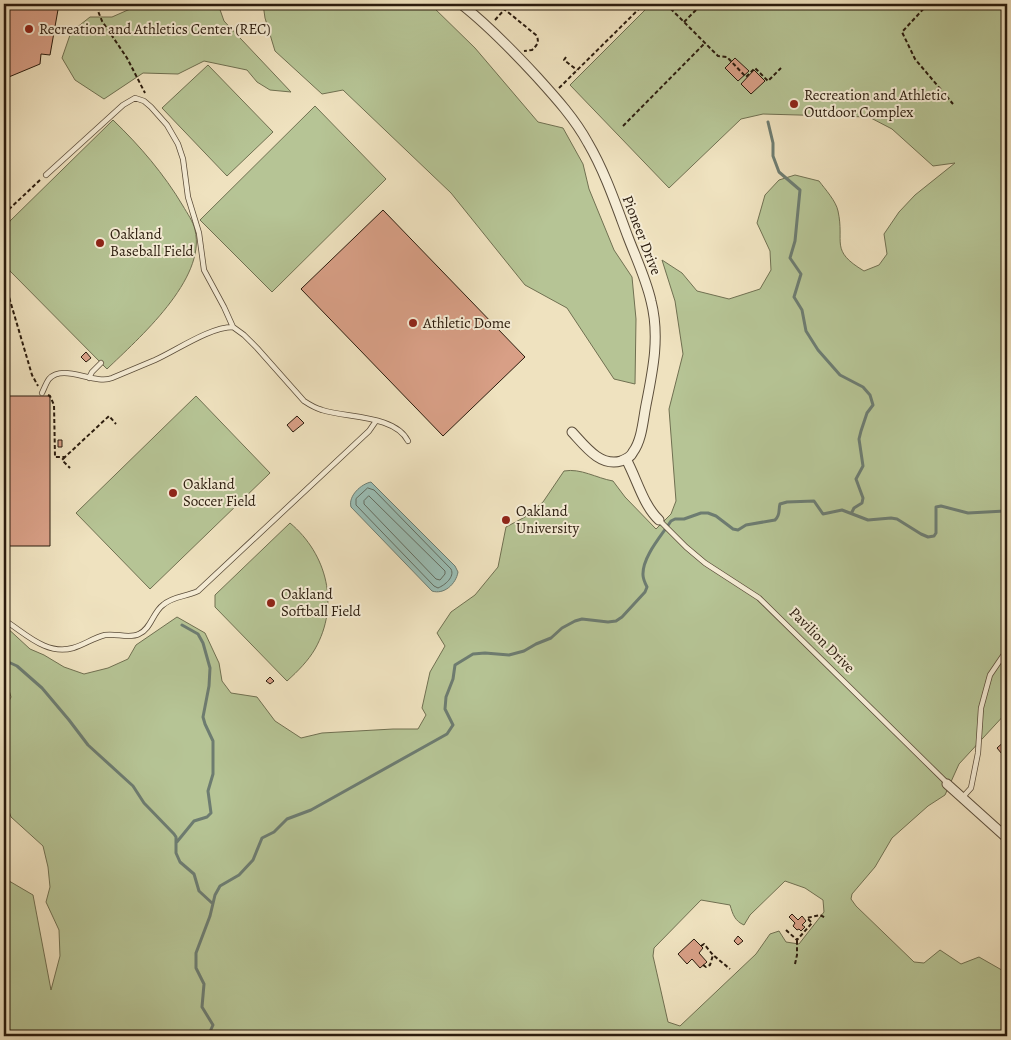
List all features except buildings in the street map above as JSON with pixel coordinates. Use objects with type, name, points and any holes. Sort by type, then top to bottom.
[{"type":"street","name":"Pioneer Drive","points":[[461,4],[489,27],[522,60],[558,101],[587,141],[604,176],[646,284],[654,318],[655,355],[653,375],[637,444],[633,453],[626,459]]},
{"type":"street","points":[[572,432],[588,449],[602,460],[611,462],[626,459]]},
{"type":"street","name":"Pavilion Drive","points":[[626,459],[649,509],[659,520]]},
{"type":"street","name":"Pavilion Drive","points":[[947,784],[1007,838]]},
{"type":"lane","points":[[46,175],[123,105],[135,98],[144,101],[167,125],[181,152],[188,197],[199,233],[204,270],[233,328],[244,335],[304,401],[313,407],[324,411],[363,417],[397,428],[405,435],[408,441]]},
{"type":"lane","points":[[42,393],[49,380],[57,375],[70,374],[97,380],[108,379],[155,360],[216,330],[233,328]]},
{"type":"lane","points":[[89,378],[101,363]]},
{"type":"lane","points":[[4,620],[40,644],[60,649],[70,649],[110,634],[133,636],[141,633],[159,607],[165,602],[190,596],[206,585],[370,431],[376,421]]},
{"type":"lane","name":"Pavilion Drive","points":[[659,520],[686,548],[705,563],[759,598],[947,784]]},
{"type":"lane","points":[[962,798],[971,788],[978,753],[981,708],[990,676],[1007,650]]},
{"type":"path","points":[[498,4],[539,39],[532,50],[523,51]]},
{"type":"path","points":[[557,90],[644,4]]},
{"type":"path","points":[[666,4],[718,56],[727,57],[746,76],[755,68],[768,81],[781,68]]},
{"type":"path","points":[[684,22],[702,4]]},
{"type":"path","points":[[928,4],[902,32],[914,59],[953,104]]},
{"type":"path","points":[[96,6],[102,21],[118,42],[140,83],[145,94],[144,101]]},
{"type":"path","points":[[494,22],[505,10]]},
{"type":"path","points":[[623,126],[705,43]]},
{"type":"path","points":[[566,56],[564,60],[578,70]]},
{"type":"path","points":[[4,214],[46,175]]},
{"type":"path","points":[[4,286],[32,375],[42,393],[50,396],[54,405],[55,457],[65,457]]},
{"type":"path","points":[[70,468],[62,460],[65,457],[109,416],[116,424]]},
{"type":"path","points":[[795,964],[797,940],[812,923],[807,918],[813,915],[820,915],[826,918]]},
{"type":"path","points":[[786,930],[797,940]]},
{"type":"path","points":[[701,946],[704,944],[713,955],[730,969]]},
{"type":"path","points":[[703,965],[706,967],[710,965],[713,955]]},
{"type":"green space","points":[[138,4],[218,4],[224,21],[291,92],[270,90],[257,82],[247,70],[204,61],[178,74],[143,73],[104,99],[75,80],[62,58],[71,32],[90,17],[112,17]]},
{"type":"green space","points":[[263,4],[430,4],[475,48],[538,122],[563,128],[583,164],[589,189],[614,250],[632,277],[636,319],[635,384],[614,379],[567,308],[525,285],[451,193],[343,90],[322,94],[275,51],[265,18]]},
{"type":"green space","points":[[651,4],[1007,4],[1007,712],[959,764],[945,795],[928,806],[892,838],[875,867],[852,894],[851,899],[914,962],[924,963],[940,950],[961,964],[979,957],[1007,973],[1007,1036],[4,1036],[4,878],[33,895],[51,990],[60,956],[59,930],[46,902],[50,887],[43,846],[11,817],[4,797],[4,711],[11,697],[7,683],[4,681],[4,625],[30,649],[64,667],[84,674],[108,668],[128,659],[136,645],[177,617],[205,633],[219,663],[222,681],[231,693],[257,697],[275,721],[301,738],[322,733],[418,729],[426,715],[422,708],[430,672],[445,646],[437,633],[451,612],[475,595],[498,567],[506,527],[525,517],[543,502],[564,471],[582,472],[613,481],[625,497],[656,529],[671,514],[676,501],[669,409],[683,354],[675,301],[662,260],[682,273],[697,291],[729,299],[760,289],[771,270],[770,251],[757,223],[765,195],[779,180],[795,175],[819,181],[830,195],[838,211],[842,251],[853,264],[864,271],[879,265],[887,254],[884,234],[899,212],[915,195],[955,163],[933,166],[892,129],[869,117],[763,114],[741,119],[669,188],[570,85]],"holes":[[[785,881],[805,888],[823,900],[824,912],[799,944],[786,942],[779,931],[770,934],[756,954],[680,1026],[668,1022],[653,956],[654,948],[701,900],[730,905],[738,922],[744,925],[750,915]]]},
{"type":"green space","points":[[208,65],[273,132],[227,176],[162,108]]},
{"type":"green space","points":[[315,106],[386,179],[272,292],[200,220]]},
{"type":"green space","name":"Oakland Baseball Field","points":[[113,120],[151,161],[176,194],[194,227],[196,249],[191,268],[181,288],[167,307],[136,342],[107,369],[10,271],[4,261],[4,232],[10,221]]},
{"type":"green space","name":"Oakland Soccer Field","points":[[196,396],[270,473],[150,589],[76,513]]},
{"type":"green space","name":"Oakland Softball Field","points":[[290,523],[303,536],[321,565],[326,581],[328,598],[323,632],[315,649],[287,681],[215,607],[215,595]]},
{"type":"water","points":[[371,482],[455,566],[458,572],[457,576],[449,588],[436,592],[432,591],[351,507],[351,499],[356,491],[363,485]]},
{"type":"waterway","points":[[768,122],[773,143],[773,156],[779,172],[800,190],[795,241],[790,258],[801,274],[794,297],[802,310],[806,331],[818,350],[840,375],[863,387],[870,395],[873,405],[867,413],[859,439],[863,466],[856,479],[863,498],[862,503],[854,508],[852,512]]},
{"type":"waterway","points":[[208,1036],[213,1025],[202,1007],[204,984],[196,968],[196,953],[210,916],[215,895],[220,886],[239,875],[253,860],[262,838],[274,832],[287,819],[311,810],[447,734],[453,725],[445,709],[446,697],[453,679],[455,665],[473,654],[509,655],[524,651],[551,638],[562,628],[575,621],[582,619],[608,622],[616,621],[622,617],[645,592],[647,587],[643,575],[646,561],[653,546],[671,521],[708,513],[716,516],[733,529],[738,530],[746,525],[775,520],[779,514],[780,504],[814,501],[823,514],[842,510],[868,520],[897,519],[928,537],[934,536],[936,533],[936,507],[941,506],[968,513],[1005,511],[1007,509]]},
{"type":"waterway","points":[[176,843],[194,821],[207,817],[211,813],[208,791],[213,774],[213,741],[203,717],[209,686],[210,668],[203,643],[198,634],[182,625]]},
{"type":"waterway","points":[[4,660],[17,666],[42,688],[88,745],[133,786],[144,803],[174,834],[176,837],[176,853],[180,862],[194,874],[199,891],[212,903]]},
{"type":"place","name":"Recreation and Athletics Center (REC)","points":[[29,29]]},
{"type":"place","name":"Recreation and Athletic Outdoor Complex","points":[[794,104]]},
{"type":"place","name":"Oakland Baseball Field","points":[[100,243]]},
{"type":"place","name":"Athletic Dome","points":[[413,323]]},
{"type":"place","name":"Oakland Soccer Field","points":[[173,493]]},
{"type":"place","name":"Oakland University","points":[[506,520]]},
{"type":"place","name":"Oakland Softball Field","points":[[271,603]]}]
